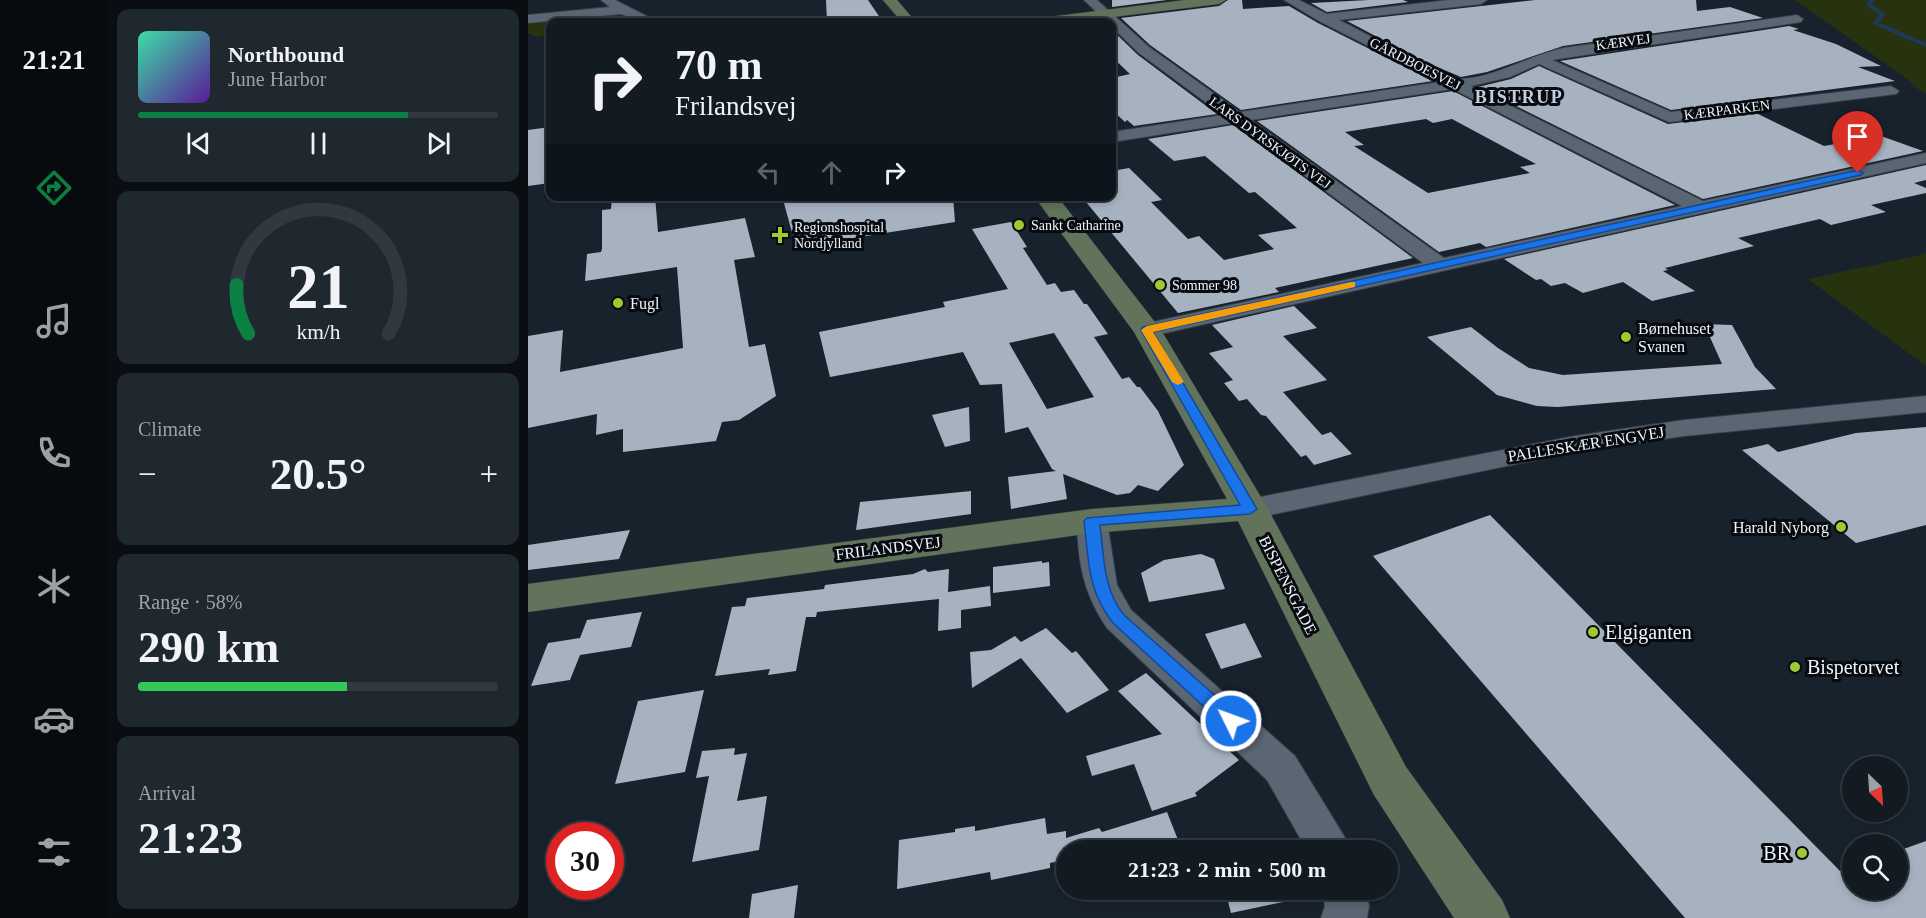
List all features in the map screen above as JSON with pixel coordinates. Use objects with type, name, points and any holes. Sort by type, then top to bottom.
[{"type":"street","points":[[607,0],[622,10],[642,18]]},
{"type":"street","points":[[890,0],[906,18]]},
{"type":"street","name":"LARS DYRSKJØTS VEJ","points":[[1090,0],[1110,18]]},
{"type":"street","points":[[1074,18],[1219,0]]},
{"type":"street","name":"GÅRDBOESVEJ","points":[[1290,0],[1701,208]]},
{"type":"street","points":[[1323,18],[1481,0]]},
{"type":"street","points":[[528,19],[622,10]]},
{"type":"street","name":"KÆRVEJ","points":[[1116,136],[1455,84],[1505,74],[1539,59],[1588,47],[1797,19]]},
{"type":"street","name":"LARS DYRSKJØTS VEJ","points":[[1116,23],[1144,50],[1440,265]]},
{"type":"street","name":"KÆRPARKEN","points":[[1539,59],[1669,117],[1891,91]]},
{"type":"street","points":[[1147,330],[1926,158]]},
{"type":"street","name":"BISPENSGADE","points":[[1049,201],[1147,330],[1250,509],[1390,781],[1484,918]]},
{"type":"street","name":"PALLESKÆR ENGVEJ","points":[[1250,509],[1575,444],[1684,428],[1926,404]]},
{"type":"street","name":"FRILANDSVEJ","points":[[528,598],[1092,521],[1250,509]]},
{"type":"street","points":[[1092,521],[1100,587],[1109,607],[1119,619],[1281,768],[1323,840]]},
{"type":"street","points":[[1344,918],[1346,900]]},
{"type":"green space","points":[[1795,0],[1926,0],[1926,93],[1918,89],[1906,78]]},
{"type":"green space","points":[[613,13],[625,18],[560,18]]},
{"type":"green space","points":[[546,19],[546,36],[537,37],[528,33],[528,21]]},
{"type":"green space","points":[[1926,253],[1926,366],[1808,279],[1916,256]]},
{"type":"building","points":[[826,0],[868,0],[880,18],[827,18]]},
{"type":"building","points":[[1112,0],[1167,0],[1112,7]]},
{"type":"building","points":[[1228,0],[1242,0],[1243,9],[1289,6],[1433,81],[1241,110],[1150,45],[1121,18],[1219,6]]},
{"type":"building","points":[[1369,0],[1408,2],[1327,12],[1311,3]]},
{"type":"building","points":[[1535,0],[1696,0],[1697,11],[1730,7],[1763,18],[1563,46],[1487,72],[1461,77],[1423,61],[1347,21]]},
{"type":"building","points":[[1789,26],[1799,29],[1793,30],[1836,44],[1881,66],[1858,67],[1895,81],[1671,110],[1560,61]]},
{"type":"building","points":[[1116,34],[1138,55],[1217,114],[1134,126],[1127,120],[1125,122],[1116,114],[1116,77],[1130,74],[1116,61]]},
{"type":"building","points":[[1539,66],[1668,124],[1756,113],[1824,146],[1881,136],[1923,151],[1703,199],[1478,87],[1511,79]]},
{"type":"building","points":[[1453,91],[1675,205],[1486,247],[1480,243],[1439,252],[1257,121]],"holes":[[[1426,119],[1433,123],[1452,119],[1536,164],[1520,167],[1530,173],[1428,193],[1354,146],[1364,145],[1345,132]]]},
{"type":"building","points":[[1233,125],[1413,258],[1275,288],[1279,292],[1178,313],[1085,201],[1116,201],[1116,170],[1129,168],[1162,200],[1151,202],[1188,239],[1199,236],[1224,260],[1274,249],[1258,235],[1297,228],[1255,192],[1249,193],[1205,156],[1174,161],[1148,139]]},
{"type":"building","points":[[546,128],[546,184],[528,186],[528,130]]},
{"type":"building","points":[[1926,165],[1926,180],[1914,183],[1926,188],[1926,193],[1871,205],[1886,212],[1831,225],[1820,219],[1738,238],[1754,246],[1665,268],[1668,270],[1663,271],[1695,291],[1652,301],[1623,282],[1583,293],[1565,283],[1551,286],[1541,279],[1536,280],[1504,259]]},
{"type":"building","points":[[612,201],[655,201],[658,232],[745,218],[755,257],[734,260],[749,347],[765,344],[776,396],[739,420],[722,422],[716,441],[623,452],[623,429],[596,435],[597,414],[528,428],[528,336],[563,330],[560,372],[683,348],[677,267],[585,281],[587,254],[601,252],[602,249],[602,210],[611,209]]},
{"type":"building","points":[[783,201],[953,201],[955,222],[796,247]]},
{"type":"building","points":[[1011,222],[1027,247],[1023,248],[1047,285],[1055,283],[1061,292],[1074,290],[1084,304],[1087,304],[1108,334],[1094,337],[1122,379],[1129,377],[1137,387],[1140,387],[1158,411],[1184,465],[1158,491],[1138,485],[1130,493],[1117,495],[1063,474],[1067,499],[1011,509],[1008,477],[1056,471],[1052,469],[1028,427],[1005,433],[1002,384],[980,385],[963,352],[830,377],[819,332],[945,307],[943,302],[1008,289],[972,229]],"holes":[[[1054,333],[1094,397],[1047,409],[1009,343]]]},
{"type":"building","points":[[1294,306],[1317,328],[1283,336],[1327,380],[1283,392],[1322,435],[1331,432],[1352,454],[1314,465],[1306,455],[1301,457],[1266,416],[1261,415],[1247,399],[1239,401],[1224,383],[1233,380],[1209,353],[1233,347],[1212,325]]},
{"type":"building","points":[[1704,324],[1732,325],[1755,367],[1776,389],[1558,407],[1537,406],[1497,395],[1427,337],[1471,327],[1529,368],[1563,375],[1722,364]]},
{"type":"building","points":[[969,407],[970,441],[945,447],[932,415]]},
{"type":"building","points":[[1926,427],[1926,525],[1856,543],[1742,450],[1768,444],[1778,452],[1856,433]]},
{"type":"building","points":[[971,491],[971,514],[856,530],[860,502]]},
{"type":"building","points":[[1490,515],[1840,871],[1842,870],[1842,900],[1908,900],[1908,847],[1926,841],[1926,918],[1685,918],[1373,556]]},
{"type":"building","points":[[630,530],[619,559],[528,570],[528,545]]},
{"type":"building","points":[[1201,554],[1214,559],[1225,589],[1149,602],[1141,573],[1164,560]]},
{"type":"building","points":[[1042,561],[1042,563],[1049,562],[1050,586],[993,593],[993,567]]},
{"type":"building","points":[[925,569],[928,572],[949,569],[948,592],[990,586],[991,606],[961,610],[961,628],[938,631],[939,599],[817,612],[816,617],[806,617],[796,671],[768,675],[770,669],[715,676],[732,607],[745,606],[747,598],[824,589],[825,585],[913,574]]},
{"type":"building","points":[[642,612],[631,647],[580,655],[570,680],[531,686],[548,643],[580,638],[587,620]]},
{"type":"building","points":[[1245,623],[1262,657],[1221,669],[1205,634]]},
{"type":"building","points":[[1046,628],[1072,653],[1076,651],[1109,690],[1067,713],[1021,658],[972,688],[970,652],[991,650],[1015,636],[1021,642]]},
{"type":"building","points":[[1146,673],[1239,760],[1195,793],[1197,796],[1152,811],[1134,764],[1092,776],[1086,756],[1162,734],[1118,691]]},
{"type":"building","points":[[704,690],[685,772],[615,784],[638,701]]},
{"type":"building","points":[[735,748],[734,755],[747,753],[737,801],[767,796],[759,850],[692,862],[709,776],[696,778],[702,751]]},
{"type":"building","points":[[1167,812],[1178,840],[1056,840],[1056,862],[1050,863],[1050,868],[991,880],[990,872],[897,889],[899,840],[955,832],[955,829],[975,826],[975,831],[1045,818],[1047,834],[1066,831],[1066,838],[1099,828],[1102,832]]},
{"type":"building","points":[[798,885],[794,918],[749,918],[752,894]]},
{"type":"building","points":[[1228,900],[1292,900],[1231,913]]},
{"type":"waterway","points":[[1872,0],[1869,5],[1883,15],[1875,23],[1926,45]]},
{"type":"slow traffic","points":[[1178,382],[1147,330],[1351,285]]},
{"type":"place","name":"Sankt Catharine","points":[[1019,225]]},
{"type":"place","name":"Regionshospital Nordjylland","points":[[780,235]]},
{"type":"place","name":"Sommer 98","points":[[1160,285]]},
{"type":"place","name":"Fugl","points":[[618,303]]},
{"type":"place","name":"Børnehuset Svanen","points":[[1626,337]]},
{"type":"place","name":"Harald Nyborg","points":[[1841,527]]},
{"type":"place","name":"Elgiganten","points":[[1593,632]]},
{"type":"place","name":"Bispetorvet","points":[[1795,667]]},
{"type":"place","name":"BR","points":[[1802,853]]},
{"type":"district","name":"BISTRUP","points":[[1519,97]]},
{"type":"route","points":[[1231,721],[1119,619],[1109,607],[1100,587],[1092,521],[1250,509],[1147,330],[1858,173]]}]
